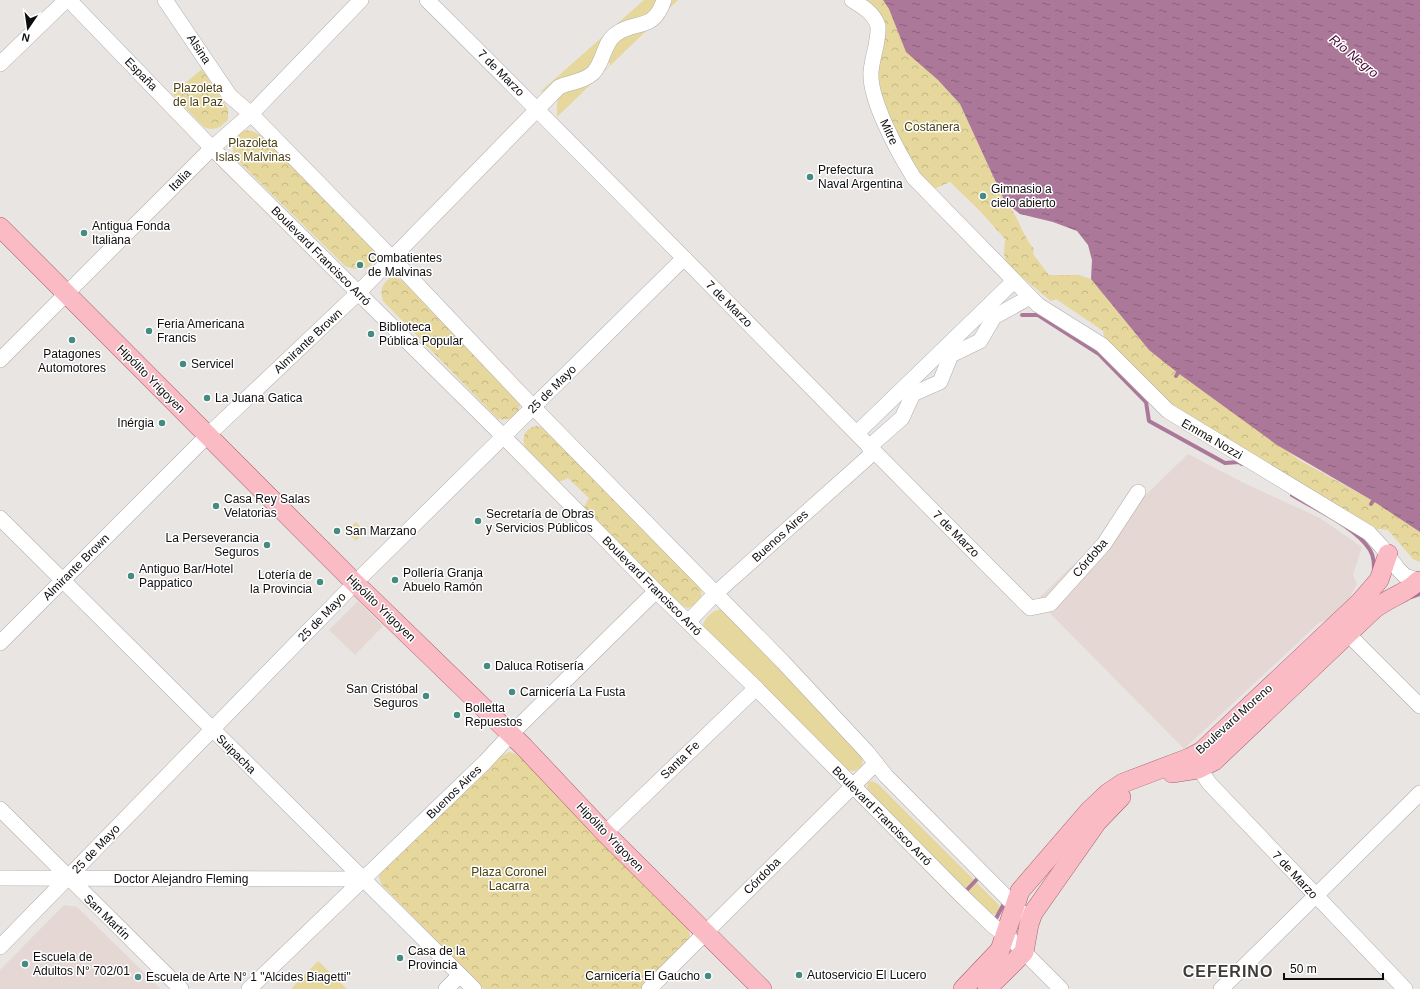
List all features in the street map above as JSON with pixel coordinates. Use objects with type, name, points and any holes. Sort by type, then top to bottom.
[{"type":"main road","name":"Hipólito Yrigoyen","points":[[0,227],[355,583],[511,734],[605,833],[762,989]]},
{"type":"main road","name":"Boulevard Moreno","points":[[1343,629],[1360,602],[1379,580],[1388,554]]},
{"type":"main road","name":"Boulevard Moreno","points":[[1024,952],[1028,929],[1033,913],[1045,893],[1097,822],[1118,800],[1132,788],[1145,781],[1195,763],[1202,751],[1343,629],[1383,601],[1412,588],[1419,581]]},
{"type":"main road","name":"Boulevard Moreno","points":[[963,989],[1000,950],[1014,904],[1020,891],[1038,872],[1073,828],[1108,794],[1123,782],[1142,774],[1195,763]]},
{"type":"main road","points":[[988,989],[1024,952]]},
{"type":"street","points":[[0,64],[66,0]]},
{"type":"street","name":"España","points":[[69,0],[212,148]]},
{"type":"street","name":"Alsina","points":[[165,0],[230,96],[251,114]]},
{"type":"street","name":"Italia","points":[[0,360],[212,148],[251,114],[361,0]]},
{"type":"street","name":"7 de Marzo","points":[[427,0],[538,109],[857,433],[871,450],[1030,608]]},
{"type":"street","name":"Almirante Brown","points":[[0,643],[208,435],[358,293],[559,87],[580,81],[592,74],[598,67],[612,38],[624,30],[644,25],[651,21],[658,13],[664,0]]},
{"type":"street","name":"Mitre","points":[[852,0],[867,10],[876,19],[878,26],[871,72],[872,85],[881,115],[906,165],[914,178],[1014,281]]},
{"type":"street","points":[[251,114],[392,258],[534,408],[716,593],[867,752],[886,776],[1014,904],[1021,912],[1028,929]]},
{"type":"street","name":"Boulevard Francisco Arró","points":[[212,148],[504,437],[656,591],[756,688],[966,900],[1024,952],[1061,989]]},
{"type":"street","name":"25 de Mayo","points":[[0,947],[355,583],[534,408],[684,258]]},
{"type":"street","points":[[857,433],[1014,281]]},
{"type":"street","name":"Emma Nozzi","points":[[1014,281],[1030,297],[1049,312],[1102,345],[1176,417],[1315,499],[1369,534],[1388,554],[1398,569],[1405,576],[1419,581]]},
{"type":"street","name":"Buenos Aires","points":[[688,622],[716,593],[871,450],[902,418],[913,394],[940,382],[951,355],[980,341],[994,317],[1030,297]]},
{"type":"street","name":"Córdoba","points":[[1030,608],[1050,604],[1104,544],[1138,492]]},
{"type":"street","name":"Suipacha","points":[[0,518],[474,989]]},
{"type":"street","name":"Buenos Aires","points":[[249,989],[485,762],[511,734],[656,591]]},
{"type":"street","points":[[1343,629],[1420,706]]},
{"type":"street","name":"Santa Fe","points":[[605,833],[756,688]]},
{"type":"street","name":"Córdoba","points":[[649,989],[704,932],[876,763]]},
{"type":"street","name":"7 de Marzo","points":[[1195,763],[1315,896],[1405,989]]},
{"type":"street","points":[[1221,989],[1420,793]]},
{"type":"street","name":"San Martín","points":[[0,810],[181,989]]},
{"type":"street","name":"Doctor Alejandro Fleming","points":[[0,878],[362,879]]},
{"type":"street","points":[[446,989],[460,975]]},
{"type":"shaded area","points":[[1188,454],[1244,483],[1320,518],[1362,547],[1353,575],[1357,584],[1337,617],[1320,622],[1184,749],[1037,600]]},
{"type":"shaded area","points":[[358,601],[383,626],[355,655],[329,630]]},
{"type":"shaded area","points":[[64,905],[77,907],[161,989],[0,989],[0,970]]},
{"type":"green space","points":[[644,0],[658,0],[655,9],[636,24],[591,67],[546,91],[540,92]]},
{"type":"green space","points":[[669,0],[678,0],[557,117],[559,95],[579,87],[587,86],[610,65],[608,60],[614,43]]},
{"type":"green space","name":"Costanera","points":[[862,0],[883,0],[938,80],[960,104],[1005,202],[1014,213],[1034,249],[1033,254],[1049,275],[1079,275],[1091,279],[1149,350],[1301,461],[1373,501],[1420,532],[1420,562],[1413,559],[1388,530],[1370,528],[1177,411],[1105,340],[1103,331],[1056,299],[1051,301],[1007,265],[1004,254],[1005,239],[980,211],[950,182],[934,189],[917,174],[910,162],[883,103],[877,80],[884,34]]},
{"type":"green space","name":"Plazoleta de la Paz","points":[[202,69],[228,109],[228,120],[220,127],[214,129],[204,127],[172,94]]},
{"type":"green space","name":"Plazoleta Islas Malvinas","points":[[244,130],[252,131],[263,136],[372,248],[374,261],[368,268],[357,269],[345,266],[234,157],[234,142]]},
{"type":"green space","points":[[390,278],[397,278],[405,282],[518,399],[520,405],[515,415],[509,419],[498,419],[383,301],[382,288]]},
{"type":"green space","points":[[537,426],[545,428],[700,585],[702,593],[700,600],[696,604],[688,608],[680,605],[584,507],[589,498],[568,478],[559,482],[525,447],[525,434],[533,427]]},
{"type":"green space","points":[[356,522],[365,532],[356,541],[346,531]]},
{"type":"green space","points":[[721,609],[727,612],[863,756],[862,766],[855,771],[844,770],[705,631],[703,625],[707,617],[712,612]]},
{"type":"green space","name":"Plaza Coronel Lacarra","points":[[509,752],[519,755],[687,926],[690,935],[687,945],[643,989],[484,989],[382,885],[379,878],[380,872],[501,756]]},
{"type":"green space","points":[[872,781],[878,784],[999,905],[1000,910],[998,914],[988,914],[868,793],[868,783]]},
{"type":"green space","points":[[318,961],[347,989],[291,989]]},
{"type":"water","name":"Río Negro","points":[[883,0],[1420,0],[1420,532],[1373,501],[1277,445],[1149,350],[1091,279],[1092,260],[1088,245],[1077,231],[1053,222],[1020,214],[1005,202],[960,104],[938,80],[906,52],[889,9]]},
{"type":"waterway","points":[[1022,315],[1038,315],[1099,354],[1146,402],[1149,421],[1225,463],[1239,462],[1242,464]]},
{"type":"waterway","points":[[1292,495],[1345,526],[1364,542],[1370,550],[1374,560],[1374,571]]},
{"type":"waterway","points":[[1411,597],[1420,594]]},
{"type":"waterway","points":[[963,894],[980,876]]},
{"type":"waterway","points":[[994,922],[1006,900]]},
{"type":"place","name":"Prefectura Naval Argentina","points":[[810,177]]},
{"type":"place","name":"Gimnasio a cielo abierto","points":[[983,196]]},
{"type":"place","name":"Antigua Fonda Italiana","points":[[84,233]]},
{"type":"place","name":"Combatientes de Malvinas","points":[[360,265]]},
{"type":"place","name":"Feria Americana Francis","points":[[149,331]]},
{"type":"place","name":"Biblioteca Pública Popular","points":[[371,334]]},
{"type":"place","name":"Patagones Automotores","points":[[72,340]]},
{"type":"place","name":"Servicel","points":[[183,364]]},
{"type":"place","name":"La Juana Gatica","points":[[207,398]]},
{"type":"place","name":"Inérgia","points":[[162,423]]},
{"type":"place","name":"Casa Rey Salas Velatorias","points":[[216,506]]},
{"type":"place","name":"Secretaría de Obras y Servicios Públicos","points":[[478,521]]},
{"type":"place","name":"San Marzano","points":[[337,531]]},
{"type":"place","name":"La Perseverancia Seguros","points":[[267,545]]},
{"type":"place","name":"Antiguo Bar/Hotel Pappatico","points":[[131,576]]},
{"type":"place","name":"Pollería Granja Abuelo Ramón","points":[[395,580]]},
{"type":"place","name":"Lotería de la Provincia","points":[[320,582]]},
{"type":"place","name":"Daluca Rotisería","points":[[487,666]]},
{"type":"place","name":"Carnicería La Fusta","points":[[512,692]]},
{"type":"place","name":"San Cristóbal Seguros","points":[[426,696]]},
{"type":"place","name":"Bolletta Repuestos","points":[[457,715]]},
{"type":"place","name":"Casa de la Provincia","points":[[400,958]]},
{"type":"place","name":"Escuela de Adultos N° 702/01","points":[[25,964]]},
{"type":"place","name":"Autoservicio El Lucero","points":[[799,975]]},
{"type":"place","name":"Carnicería El Gaucho","points":[[708,976]]},
{"type":"place","name":"Escuela de Arte N° 1 \"Alcides Biagetti\"","points":[[138,977]]},
{"type":"district","name":"CEFERINO","points":[[1228,971]]}]
